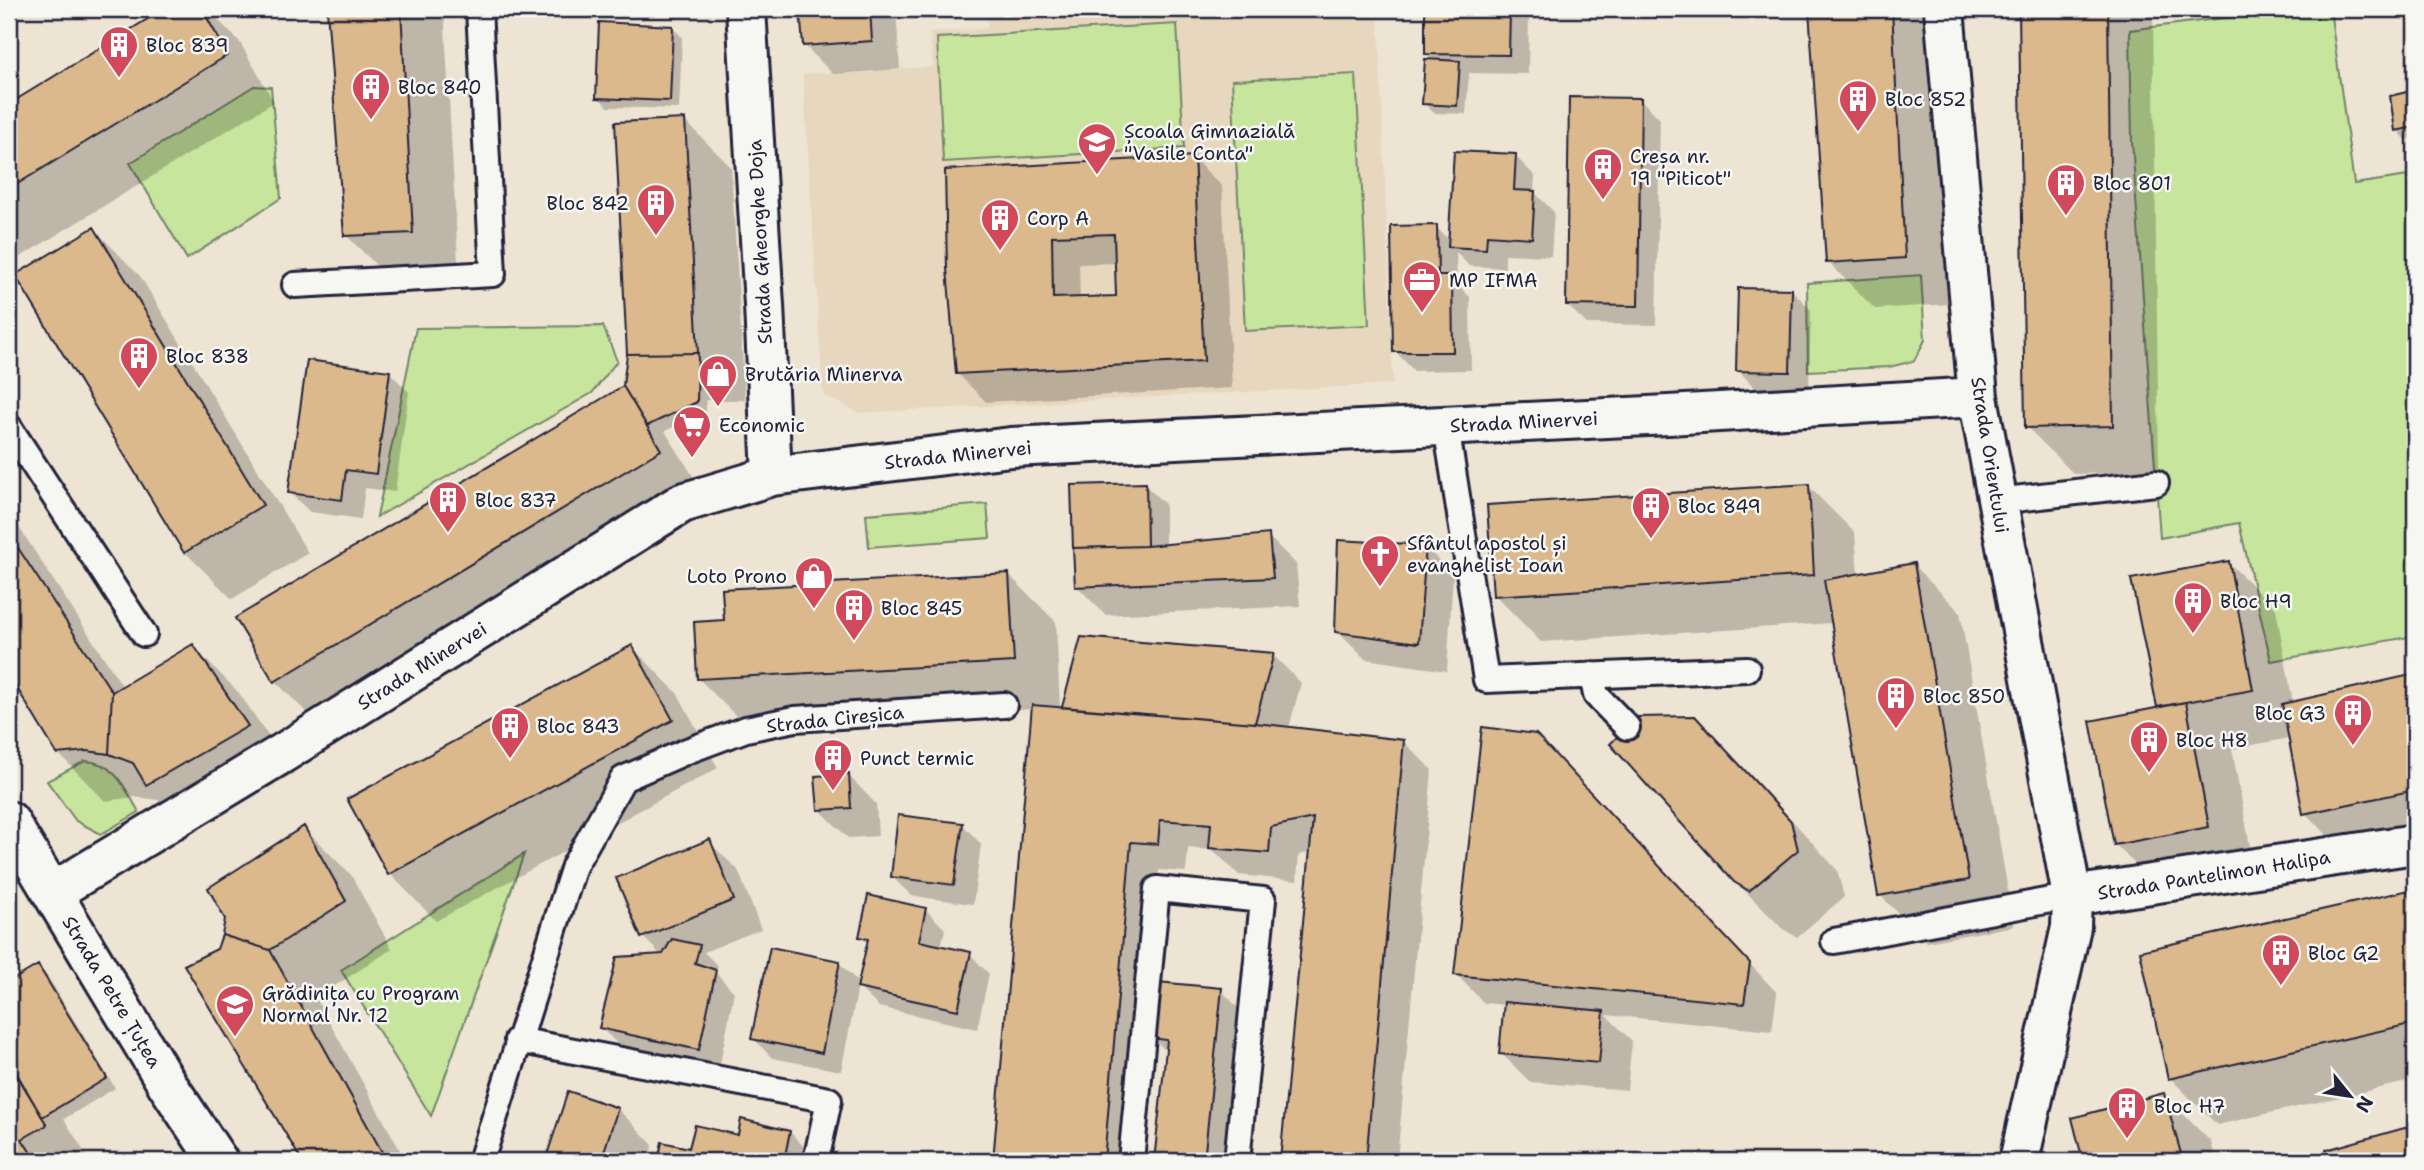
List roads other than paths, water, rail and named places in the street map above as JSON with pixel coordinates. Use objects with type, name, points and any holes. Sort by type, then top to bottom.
[{"type":"street","name":"Strada Gheorghe Doja","points":[[746,9],[772,476]]},
{"type":"street","name":"Strada Orientului","points":[[1944,9],[1978,397],[2072,896]]},
{"type":"street","name":"Strada Minervei","points":[[53,892],[283,753],[682,503],[772,476],[1011,447],[1978,397]]},
{"type":"street","name":"Strada Petre Țuțea","points":[[9,821],[167,1084],[218,1161]]},
{"type":"street","name":"Strada Pantelimon Halipa","points":[[2020,1161],[2071,927],[2072,896],[2415,844]]},
{"type":"lane","points":[[295,285],[494,274],[478,9]]},
{"type":"lane","points":[[1446,426],[1486,680],[1747,669]]},
{"type":"lane","points":[[9,427],[144,634]]},
{"type":"lane","points":[[1996,501],[2156,483]]},
{"type":"lane","points":[[1592,675],[1596,695],[1627,727]]},
{"type":"lane","name":"Strada Cireșica","points":[[481,1161],[574,866],[624,779],[746,729],[795,719],[1003,705]]},
{"type":"lane","points":[[1130,1161],[1157,889],[1263,900],[1237,1161]]},
{"type":"lane","points":[[1834,941],[2072,896]]},
{"type":"lane","points":[[517,1040],[830,1100],[816,1161]]},
{"type":"place","name":"Bloc 839","points":[[119,79]]},
{"type":"place","name":"Bloc 840","points":[[371,121]]},
{"type":"place","name":"Bloc 852","points":[[1858,133]]},
{"type":"place","name":"Școala Gimnazială \"Vasile Conta\"","points":[[1097,176]]},
{"type":"place","name":"Creșa nr. 19 \"Piticot\"","points":[[1603,201]]},
{"type":"place","name":"Bloc 801","points":[[2066,217]]},
{"type":"place","name":"Bloc 842","points":[[656,237]]},
{"type":"place","name":"Corp A","points":[[1000,252]]},
{"type":"place","name":"MP IFMA","points":[[1422,314]]},
{"type":"place","name":"Bloc 838","points":[[139,390]]},
{"type":"place","name":"Brutăria Minerva","points":[[718,408]]},
{"type":"place","name":"Economic","points":[[692,459]]},
{"type":"place","name":"Bloc 837","points":[[448,534]]},
{"type":"place","name":"Bloc 849","points":[[1651,540]]},
{"type":"place","name":"Sfântul apostol și evanghelist Ioan","points":[[1380,588]]},
{"type":"place","name":"Loto Prono","points":[[814,610]]},
{"type":"place","name":"Bloc H9","points":[[2193,635]]},
{"type":"place","name":"Bloc 845","points":[[854,642]]},
{"type":"place","name":"Bloc 850","points":[[1896,730]]},
{"type":"place","name":"Bloc G3","points":[[2353,747]]},
{"type":"place","name":"Bloc 843","points":[[510,760]]},
{"type":"place","name":"Bloc H8","points":[[2149,774]]},
{"type":"place","name":"Punct termic","points":[[833,792]]},
{"type":"place","name":"Bloc G2","points":[[2281,987]]},
{"type":"place","name":"Grădinița cu Program Normal Nr. 12","points":[[235,1038]]},
{"type":"place","name":"Bloc H7","points":[[2127,1140]]}]
